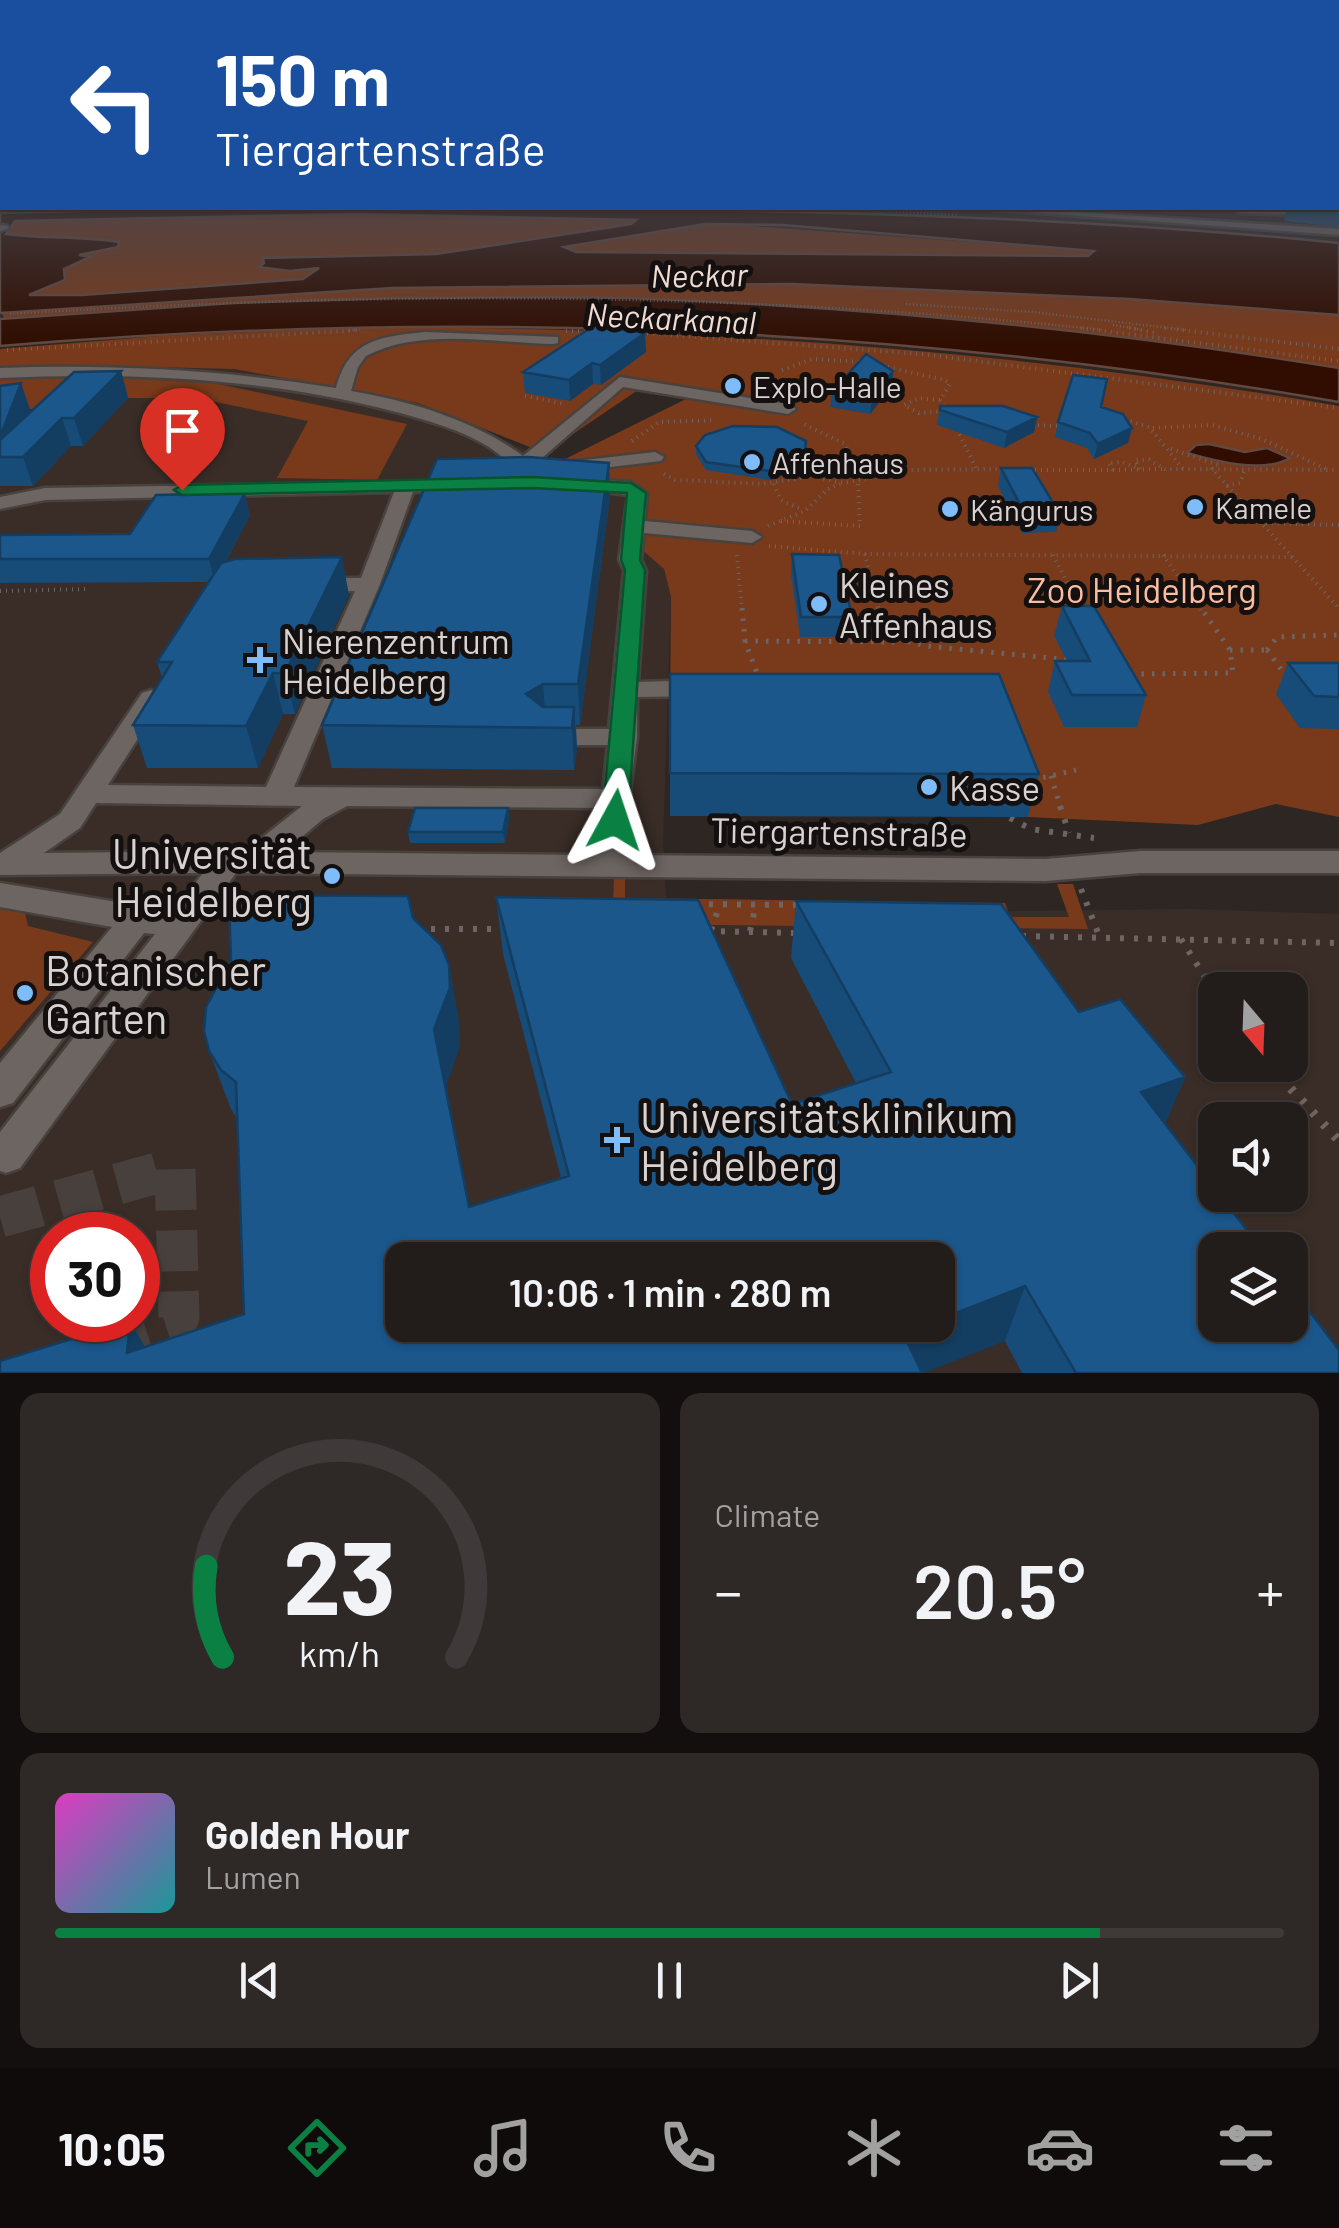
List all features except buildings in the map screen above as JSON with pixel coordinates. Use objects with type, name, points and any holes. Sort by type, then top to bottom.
[{"type":"street","points":[[1128,218],[1339,232]]},
{"type":"street","points":[[342,395],[352,362],[377,344],[418,338],[552,335]]},
{"type":"street","points":[[0,374],[104,369],[159,371],[342,395],[420,414],[474,434],[536,478],[631,488],[637,493],[630,560],[635,570],[624,737],[606,865]]},
{"type":"street","points":[[536,478],[596,404],[620,382],[788,414]]},
{"type":"street","points":[[536,478],[655,457]]},
{"type":"street","points":[[0,503],[45,494],[478,484]]},
{"type":"street","points":[[277,794],[369,584],[406,486]]},
{"type":"street","points":[[634,526],[749,540]]},
{"type":"street","points":[[296,585],[369,584]]},
{"type":"street","points":[[2,874],[70,821],[168,673]]},
{"type":"street","points":[[625,690],[763,689]]},
{"type":"street","points":[[546,736],[624,737]]},
{"type":"street","points":[[88,794],[616,799]]},
{"type":"street","points":[[6,1155],[180,924],[240,862],[342,797]]},
{"type":"street","name":"Tiergartenstraße","points":[[2,874],[240,862],[1074,869],[1140,862],[1339,862]]},
{"type":"street","points":[[2,874],[136,920],[180,924]]},
{"type":"street","points":[[0,1091],[136,920]]},
{"type":"path","points":[[10,314],[287,297],[466,294],[822,305],[1199,341],[1339,361]]},
{"type":"path","points":[[906,304],[1070,316],[1339,349]]},
{"type":"path","points":[[1070,316],[1199,341]]},
{"type":"path","points":[[0,350],[220,335],[374,330]]},
{"type":"path","points":[[552,335],[590,331]]},
{"type":"path","points":[[626,332],[1064,368],[1339,408]]},
{"type":"path","points":[[0,350],[41,345]]},
{"type":"path","points":[[782,370],[812,359],[832,358],[920,372],[950,384],[940,400]]},
{"type":"path","points":[[525,396],[565,404],[596,404]]},
{"type":"path","points":[[918,398],[940,400],[947,412],[919,413],[904,405],[918,398]]},
{"type":"path","points":[[781,521],[860,526],[856,460],[845,444],[788,414]]},
{"type":"path","points":[[728,418],[679,416],[642,428],[630,440],[656,452],[652,467],[675,480],[774,484],[812,476],[842,483]]},
{"type":"path","points":[[1109,424],[1122,416],[1153,428],[1212,426],[1262,439],[1328,470]]},
{"type":"path","points":[[966,422],[956,426],[976,468]]},
{"type":"path","points":[[1022,426],[1071,428]]},
{"type":"path","points":[[1153,428],[1183,469]]},
{"type":"path","points":[[1168,448],[1228,468]]},
{"type":"path","points":[[1140,469],[1135,460],[1149,460],[1165,469]]},
{"type":"path","points":[[763,689],[745,641],[737,548],[805,511],[842,483],[897,476],[910,470],[976,468],[1339,470]]},
{"type":"path","points":[[1210,468],[1338,605]]},
{"type":"path","points":[[1226,486],[1240,483],[1245,468]]},
{"type":"path","points":[[718,483],[722,474]]},
{"type":"path","points":[[790,474],[799,479]]},
{"type":"path","points":[[774,484],[781,500],[805,511]]},
{"type":"path","points":[[1248,509],[1278,509]]},
{"type":"path","points":[[1260,522],[1339,525]]},
{"type":"path","points":[[749,540],[864,554],[1294,557]]},
{"type":"path","points":[[864,554],[885,636],[1006,656],[1083,660]]},
{"type":"path","points":[[1052,555],[1084,613]]},
{"type":"path","points":[[1122,674],[1233,673],[1230,650],[1162,555]]},
{"type":"path","points":[[0,592],[87,589]]},
{"type":"path","points":[[1267,650],[1277,637],[1339,636]]},
{"type":"path","points":[[745,641],[909,642]]},
{"type":"path","points":[[1230,650],[1267,650]]},
{"type":"path","points":[[1267,650],[1287,677]]},
{"type":"path","points":[[1016,784],[1076,770]]},
{"type":"path","points":[[1051,776],[1068,832]]},
{"type":"path","points":[[1010,818],[1026,831],[1068,832],[1098,840]]},
{"type":"path","points":[[1074,869],[1100,938]]},
{"type":"path","points":[[687,904],[815,905]]},
{"type":"path","points":[[711,931],[720,904]]},
{"type":"path","points":[[749,932],[756,904]]},
{"type":"path","points":[[415,928],[509,929]]},
{"type":"path","points":[[693,931],[804,933]]},
{"type":"path","points":[[1006,936],[1339,943]]},
{"type":"path","points":[[1181,939],[1202,972]]},
{"type":"path","points":[[1286,1082],[1339,1140]]},
{"type":"shaded area","name":"Universität Heidelberg","points":[[75,362],[234,369],[418,403],[557,463],[634,489],[641,549],[664,569],[671,597],[663,842],[667,915],[1190,909],[1339,914],[1339,1373],[0,1373],[0,366]]},
{"type":"green space","points":[[111,218],[645,218],[1227,261],[1339,275],[1339,368],[1100,335],[911,316],[631,298],[174,306],[5,319],[0,222]]},
{"type":"green space","name":"Zoo Heidelberg","points":[[365,327],[610,331],[854,346],[1097,370],[1339,406],[1339,817],[1276,804],[1198,825],[1028,817],[990,716],[670,715],[671,597],[664,569],[641,549],[641,494],[557,463],[688,398],[638,390],[545,453],[418,403],[234,369],[75,365],[0,371],[0,349],[160,336]]},
{"type":"green space","points":[[67,373],[185,377],[407,424],[377,480],[277,478],[308,421],[196,398],[60,398],[54,406],[0,413],[0,378]]},
{"type":"green space","points":[[625,877],[625,898],[1005,903],[1010,917],[1069,917],[1057,884],[1073,884],[1088,929],[612,924],[614,879]]},
{"type":"green space","name":"Botanischer Garten","points":[[0,904],[24,909],[28,926],[93,942],[0,1051]]},
{"type":"water","name":"Neckar","points":[[0,218],[157,218],[15,221],[6,234],[119,242],[118,247],[79,255],[90,257],[64,269],[65,280],[29,295],[82,295],[303,279],[319,268],[290,271],[259,267],[263,258],[436,254],[631,224],[636,220],[546,218],[972,218],[1339,243],[1339,315],[1130,299],[792,284],[392,288],[0,313]],"holes":[[[705,224],[783,225],[1094,251],[1088,256],[576,252],[564,247]]]},
{"type":"water","name":"Neckarkanal","points":[[602,297],[720,302],[898,314],[1075,332],[1339,368],[1339,402],[1173,376],[1006,356],[671,331],[335,328],[0,346],[0,319],[233,303]]},
{"type":"water","points":[[1196,445],[1245,452],[1267,448],[1290,458],[1253,466],[1187,453]]},
{"type":"tunnel","points":[[0,1217],[175,1168],[179,1317],[160,1323]]},
{"type":"place","name":"Explo-Halle","points":[[733,386]]},
{"type":"place","name":"Affenhaus","points":[[752,462]]},
{"type":"place","name":"Kamele","points":[[1195,507]]},
{"type":"place","name":"Kängurus","points":[[950,509]]},
{"type":"place","name":"Kleines Affenhaus","points":[[819,604]]},
{"type":"place","name":"Nierenzentrum Heidelberg","points":[[260,660]]},
{"type":"place","name":"Kasse","points":[[929,787]]},
{"type":"place","name":"Universität Heidelberg","points":[[332,876]]},
{"type":"place","name":"Botanischer Garten","points":[[25,993]]},
{"type":"place","name":"Universitätsklinikum Heidelberg","points":[[617,1140]]},
{"type":"route","points":[[182,490],[532,482],[631,488],[638,501],[630,560],[635,570],[615,820]]}]
